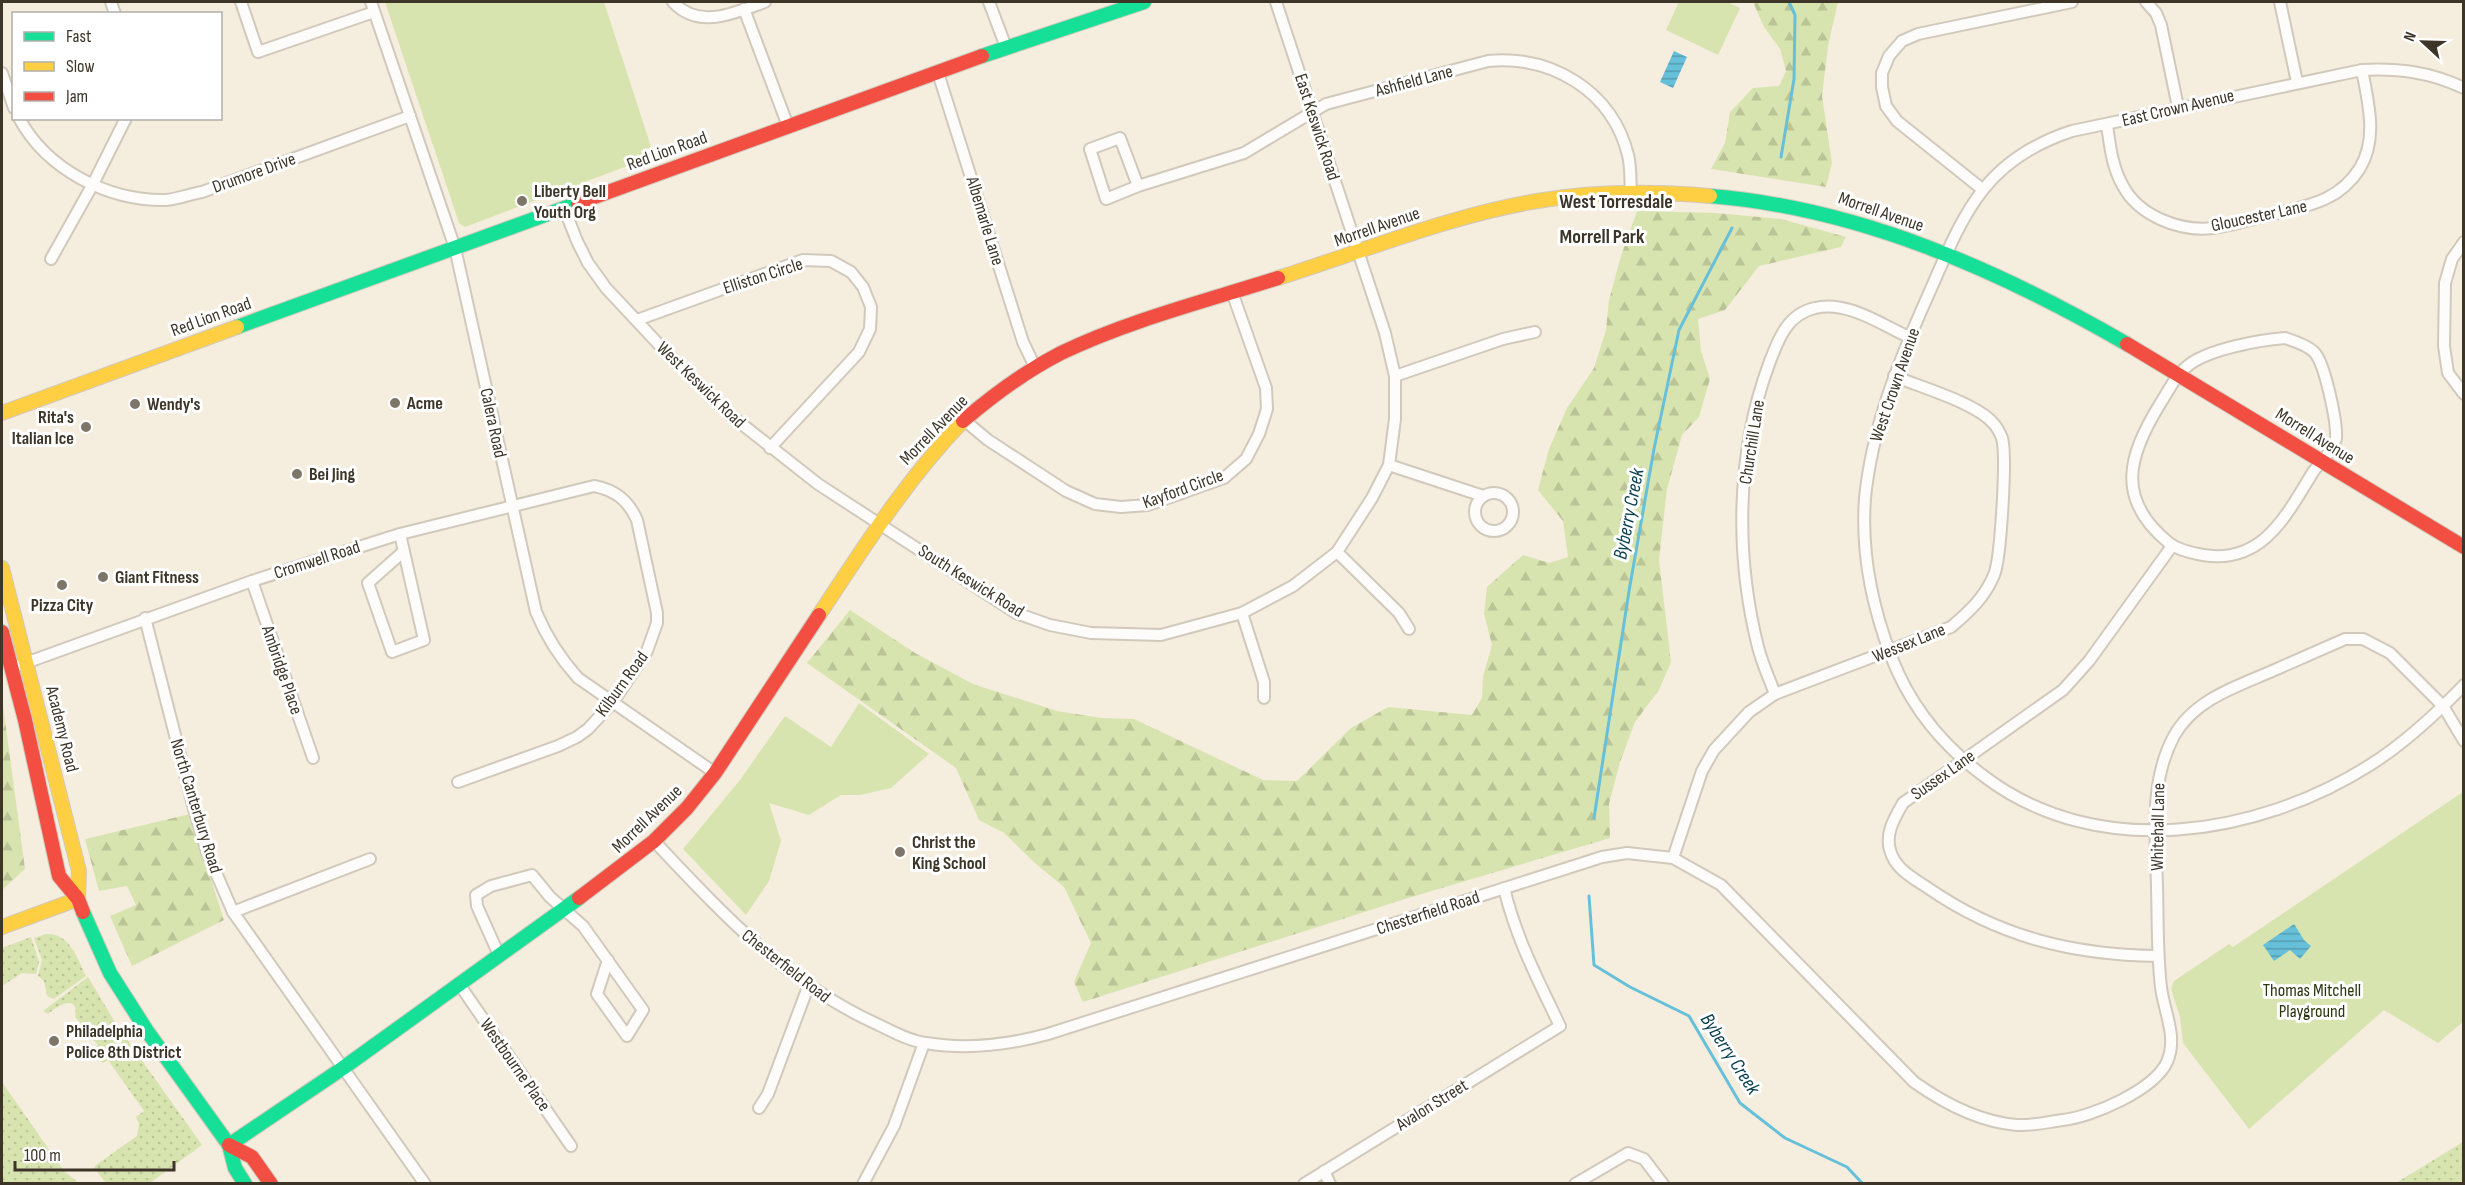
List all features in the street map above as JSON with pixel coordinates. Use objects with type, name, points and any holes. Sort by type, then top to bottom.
[{"type":"street","points":[[241,2],[258,52],[372,7]]},
{"type":"street","points":[[672,2],[679,9],[697,17],[718,18],[765,2]]},
{"type":"street","points":[[989,2],[1006,47]]},
{"type":"street","name":"Red Lion Road","points":[[2,412],[1120,5],[1144,2]]},
{"type":"street","name":"East Keswick Road","points":[[1276,2],[1358,252]]},
{"type":"street","points":[[1982,189],[1896,121],[1886,106],[1882,87],[1882,73],[1889,56],[1902,41],[1918,34],[2072,2]]},
{"type":"street","points":[[2145,2],[2156,13],[2161,25],[2178,107]]},
{"type":"street","points":[[2280,2],[2297,82]]},
{"type":"street","name":"Calera Road","points":[[372,7],[455,248],[536,612],[547,638],[578,678],[715,773]]},
{"type":"street","points":[[744,9],[788,126]]},
{"type":"street","name":"Ashfield Lane","points":[[1138,186],[1120,138],[1090,149],[1106,199],[1138,186],[1244,153],[1326,104],[1488,61],[1533,62],[1575,80],[1605,107],[1613,119],[1628,156],[1631,191]]},
{"type":"street","name":"East Crown Avenue","points":[[1946,255],[1971,203],[1998,172],[2032,147],[2072,131],[2362,70],[2390,69],[2418,72],[2449,81],[2463,88]]},
{"type":"street","name":"Gloucester Lane","points":[[2106,125],[2113,161],[2123,188],[2142,208],[2162,220],[2187,228],[2213,228],[2322,202],[2343,188],[2360,167],[2369,141],[2371,114],[2362,70]]},
{"type":"street","points":[[2,73],[12,102]]},
{"type":"street","name":"Albemarle Lane","points":[[938,73],[1023,342],[1035,367]]},
{"type":"street","name":"Drumore Drive","points":[[20,120],[27,133],[47,156],[75,176],[130,196],[168,200],[202,192],[410,116]]},
{"type":"street","points":[[51,259],[93,184],[125,120]]},
{"type":"street","name":"Morrell Avenue","points":[[229,1145],[343,1068],[564,909],[654,841],[687,808],[715,773],[880,524],[921,467],[964,420],[995,395],[1035,367],[1113,331],[1495,208],[1568,196],[1658,190],[1719,194],[1799,206],[1853,220],[1946,255],[2084,318],[2179,373],[2463,547]]},
{"type":"street","name":"West Keswick Road","points":[[564,208],[588,263],[606,288],[696,383],[770,448],[818,484],[880,524]]},
{"type":"street","points":[[2463,242],[2452,259],[2445,283],[2444,346],[2448,373],[2463,394]]},
{"type":"street","name":"South Keswick Road","points":[[880,524],[1016,612],[1050,625],[1091,633],[1161,635],[1242,613],[1293,586],[1337,552],[1372,498],[1389,465],[1395,419],[1395,376],[1385,333],[1358,252]]},
{"type":"street","name":"West Crown Avenue","points":[[1946,255],[1909,337],[1882,412],[1871,454],[1865,500],[1865,543],[1871,590],[1879,623],[1898,674],[1928,722],[1963,761],[2003,791],[2068,819],[2111,828],[2156,832],[2242,820],[2284,808],[2334,786],[2370,765],[2410,737],[2463,685]]},
{"type":"street","name":"Elliston Circle","points":[[637,320],[803,260],[831,261],[851,272],[863,287],[871,307],[870,329],[858,351],[770,448]]},
{"type":"street","name":"Kayford Circle","points":[[964,420],[988,440],[1066,491],[1095,504],[1121,507],[1148,505],[1224,478],[1246,459],[1259,434],[1267,409],[1266,388],[1233,292]]},
{"type":"street","name":"Churchill Lane","points":[[1774,694],[1759,649],[1751,614],[1744,544],[1743,503],[1745,467],[1756,407],[1780,334],[1796,316],[1815,308],[1839,307],[1909,337]]},
{"type":"street","points":[[1395,376],[1503,339],[1535,332]]},
{"type":"street","points":[[2285,338],[2314,352],[2324,368],[2336,440],[2330,452],[2321,460],[2282,522],[2270,536],[2236,554],[2216,557],[2194,554],[2172,546],[2156,532],[2142,514],[2131,473],[2142,433],[2179,373],[2191,363],[2230,349],[2285,338]]},
{"type":"street","name":"Wessex Lane","points":[[1673,858],[1694,790],[1714,750],[1749,712],[1774,694],[1951,627],[1973,609],[1987,590],[2000,553],[2002,439],[1994,424],[1981,412],[1894,376]]},
{"type":"street","points":[[1389,465],[1483,496]]},
{"type":"street","name":"Cromwell Road","points":[[11,667],[252,581],[400,534],[594,486],[615,492],[627,503]]},
{"type":"street","name":"Kilburn Road","points":[[458,782],[504,767],[577,737],[613,702],[648,651],[657,623],[637,520],[627,503]]},
{"type":"street","points":[[400,534],[404,551],[424,640],[392,652],[368,583],[404,551]]},
{"type":"street","name":"Sussex Lane","points":[[2158,956],[2078,951],[1999,928],[1956,908],[1900,870],[1889,850],[1890,826],[1903,803],[2063,690],[2076,678],[2172,546]]},
{"type":"street","points":[[1337,552],[1399,613],[1409,629]]},
{"type":"street","name":"Academy Road","points":[[2,568],[79,871],[78,899]]},
{"type":"street","name":"Ambridge Place","points":[[252,581],[313,758]]},
{"type":"street","points":[[1242,613],[1264,682],[1264,698]]},
{"type":"street","name":"North Canterbury Road","points":[[145,618],[194,809],[207,852],[233,912],[425,1184]]},
{"type":"street","name":"Academy Road","points":[[2,632],[25,720],[59,876],[78,899],[98,949],[131,1008],[229,1145],[235,1168],[245,1184]]},
{"type":"street","name":"Whitehall Lane","points":[[2166,1062],[2171,1038],[2161,992],[2158,956],[2156,797],[2161,763],[2175,734],[2192,714],[2225,691],[2345,639],[2363,639],[2390,653],[2443,706],[2463,741]]},
{"type":"street","name":"Chesterfield Road","points":[[654,841],[715,907],[757,946],[808,987],[855,1015],[924,1043],[957,1046],[1009,1044],[1048,1034],[1602,856],[1628,853],[1673,858],[1721,885],[1900,1068],[1938,1099],[1980,1118],[2018,1125],[2075,1119],[2113,1106],[2152,1079],[2166,1062]]},
{"type":"street","points":[[233,912],[370,860]]},
{"type":"street","points":[[499,955],[477,906],[476,895],[491,886],[532,875],[550,897],[583,926],[608,960],[643,1010],[627,1036],[597,994],[608,960]]},
{"type":"street","name":"Avalon Street","points":[[1304,1184],[1560,1026],[1527,962],[1510,914],[1504,888]]},
{"type":"street","points":[[2,927],[78,899]]},
{"type":"street","name":"Westbourne Place","points":[[459,984],[571,1146]]},
{"type":"street","points":[[759,1108],[768,1094],[808,987]]},
{"type":"street","points":[[863,1184],[894,1126],[924,1043]]},
{"type":"street","name":"Academy Road","points":[[229,1145],[252,1157],[271,1184]]},
{"type":"street","points":[[1575,1184],[1628,1154],[1644,1159],[1663,1184]]},
{"type":"street","points":[[1324,1171],[1330,1184]]},
{"type":"green space","points":[[385,2],[604,2],[654,156],[465,227],[459,223]]},
{"type":"green space","points":[[1679,2],[1727,2],[1740,8],[1718,55],[1666,30]]},
{"type":"green space","points":[[1753,2],[1838,2],[1828,46],[1822,96],[1832,163],[1826,187],[1711,169],[1725,143],[1730,112],[1753,88],[1779,86],[1786,71],[1780,49],[1764,27]]},
{"type":"green space","points":[[1637,211],[1716,213],[1781,219],[1846,237],[1841,247],[1759,266],[1725,310],[1698,319],[1701,351],[1710,379],[1699,417],[1682,435],[1667,489],[1659,560],[1671,662],[1659,690],[1635,722],[1620,762],[1609,804],[1610,838],[1405,899],[1083,1002],[1074,982],[1091,943],[1064,887],[1004,833],[979,820],[956,768],[807,663],[850,610],[915,653],[973,684],[1057,711],[1101,718],[1134,719],[1263,780],[1297,781],[1351,728],[1388,707],[1472,715],[1482,698],[1483,676],[1492,645],[1484,614],[1487,587],[1523,555],[1549,563],[1568,557],[1563,521],[1538,490],[1549,449],[1567,408],[1594,368],[1606,330],[1609,300],[1620,259]]},
{"type":"green space","points":[[2,698],[25,869],[2,890]]},
{"type":"green space","points":[[859,703],[929,754],[891,788],[860,795],[841,795],[809,815],[769,803],[781,841],[769,881],[746,915],[683,849],[740,780],[785,716],[831,747]]},
{"type":"green space","name":"Thomas Mitchell Playground","points":[[2463,792],[2463,1022],[2438,1043],[2384,1010],[2249,1129],[2183,1043],[2180,1017],[2171,989],[2174,981],[2229,944],[2233,947]]},
{"type":"green space","points":[[190,814],[224,920],[132,966],[110,916],[136,905],[127,886],[99,891],[85,839]]},
{"type":"green space","points":[[46,934],[54,935],[67,942],[86,976],[54,999],[47,996],[44,981],[38,976],[42,960],[34,938]]},
{"type":"green space","points":[[31,937],[39,962],[36,974],[22,973],[2,986],[2,948]]},
{"type":"green space","points":[[88,977],[116,1024],[202,1145],[150,1183],[106,1183],[94,1168],[137,1136],[139,1124],[136,1117],[144,1111],[108,1060],[103,1063],[92,1056],[90,1051],[98,1045],[75,1017],[74,1005],[67,1003],[48,1014],[43,1011]]},
{"type":"green space","points":[[2,1082],[64,1171],[79,1183],[2,1183]]},
{"type":"green space","points":[[2463,1142],[2463,1183],[2396,1183]]},
{"type":"water","points":[[1674,51],[1687,57],[1673,88],[1660,82]]},
{"type":"water","points":[[2294,924],[2304,940],[2311,946],[2300,959],[2290,950],[2274,961],[2263,945]]},
{"type":"waterway","name":"Byberry Creek","points":[[1781,157],[1794,79],[1795,15],[1789,2]]},
{"type":"waterway","name":"Byberry Creek","points":[[1594,818],[1629,591],[1654,449],[1679,330],[1732,228]]},
{"type":"waterway","name":"Byberry Creek","points":[[1589,896],[1594,965],[1630,987],[1689,1016],[1740,1103],[1785,1138],[1847,1167],[1863,1184]]},
{"type":"traffic: fast","points":[[982,56],[1144,2]]},
{"type":"traffic: fast","points":[[1710,196],[1765,203],[1820,214],[1926,247],[2029,291],[2127,344]]},
{"type":"traffic: fast","points":[[237,327],[578,203]]},
{"type":"traffic: fast","points":[[229,1145],[343,1068],[579,898]]},
{"type":"traffic: fast","points":[[83,912],[110,973],[147,1031],[229,1145],[235,1168],[245,1184]]},
{"type":"traffic: slow","points":[[1278,278],[1439,225],[1537,201],[1580,195],[1624,193],[1710,196]]},
{"type":"traffic: slow","points":[[2,413],[237,327]]},
{"type":"traffic: slow","points":[[819,615],[904,490],[963,421]]},
{"type":"traffic: slow","points":[[2,568],[79,871],[78,899]]},
{"type":"traffic: slow","points":[[2,927],[78,899]]},
{"type":"traffic: jam","points":[[578,203],[982,56]]},
{"type":"traffic: jam","points":[[963,421],[1010,384],[1061,353],[1087,341],[1141,321],[1278,278]]},
{"type":"traffic: jam","points":[[2127,344],[2464,547]]},
{"type":"traffic: jam","points":[[579,898],[654,841],[687,808],[715,773],[819,615]]},
{"type":"traffic: jam","points":[[2,632],[25,720],[59,876],[78,899],[83,912]]},
{"type":"traffic: jam","points":[[229,1145],[252,1157],[271,1184]]},
{"type":"place","name":"Liberty Bell Youth Org","points":[[522,201]]},
{"type":"place","name":"Acme","points":[[395,403]]},
{"type":"place","name":"Wendy's","points":[[135,404]]},
{"type":"place","name":"Rita's Italian Ice","points":[[86,427]]},
{"type":"place","name":"Bei Jing","points":[[297,474]]},
{"type":"place","name":"Giant Fitness","points":[[103,577]]},
{"type":"place","name":"Pizza City","points":[[62,585]]},
{"type":"place","name":"Christ the King School","points":[[900,852]]},
{"type":"place","name":"Philadelphia Police 8th District","points":[[54,1041]]},
{"type":"district","name":"West Torresdale","points":[[1616,202]]},
{"type":"district","name":"Morrell Park","points":[[1602,237]]}]
